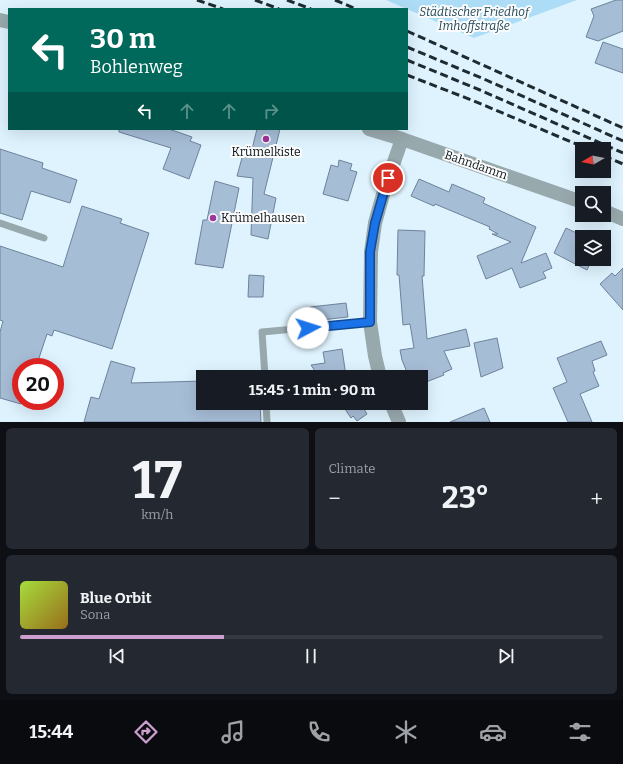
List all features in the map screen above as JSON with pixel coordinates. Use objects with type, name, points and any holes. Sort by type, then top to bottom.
[{"type":"street","name":"Bahndamm","points":[[372,130],[575,200]]},
{"type":"street","points":[[378,370],[370,322],[370,252],[375,223],[384,191],[402,139]]},
{"type":"street","points":[[611,214],[623,218]]},
{"type":"street","points":[[394,410],[399,422]]},
{"type":"lane","points":[[0,223],[44,238]]},
{"type":"lane","points":[[265,370],[262,332],[370,322]]},
{"type":"lane","points":[[266,410],[267,422]]},
{"type":"green space","name":"Städtischer Friedhof Imhoffstraße","points":[[386,0],[577,0],[474,38],[408,10],[408,8]]},
{"type":"building","points":[[616,0],[623,0],[623,31],[598,41],[586,37],[594,16],[591,9]]},
{"type":"building","points":[[603,42],[623,49],[623,73],[595,63]]},
{"type":"building","points":[[119,130],[172,130],[192,137],[190,141],[201,145],[189,179],[163,169],[171,148],[119,132]]},
{"type":"building","points":[[257,130],[280,130],[264,194],[276,198],[268,239],[251,235],[253,178],[237,176],[245,147],[252,149]]},
{"type":"building","points":[[0,149],[43,163],[42,168],[77,180],[70,203],[31,191],[22,220],[0,213]]},
{"type":"building","points":[[339,160],[352,164],[350,170],[357,172],[348,201],[323,194],[331,165],[338,167]]},
{"type":"building","points":[[419,179],[449,192],[452,184],[485,198],[483,203],[536,227],[521,263],[546,253],[552,268],[543,272],[546,278],[520,288],[512,268],[486,279],[477,256],[511,242],[492,234],[498,234],[489,229],[490,227],[435,204],[434,206],[411,196]]},
{"type":"building","points":[[215,181],[239,188],[223,268],[195,264],[203,220],[207,220]]},
{"type":"building","points":[[82,206],[122,219],[120,223],[149,233],[112,349],[54,330],[52,336],[47,334],[39,358],[12,358],[12,401],[0,398],[0,332],[3,321],[0,320],[0,246],[63,267]]},
{"type":"building","points":[[566,228],[575,232],[575,264],[554,253]]},
{"type":"building","points":[[398,230],[425,231],[424,276],[422,276],[427,339],[466,329],[470,346],[444,351],[452,369],[443,373],[444,375],[428,381],[428,370],[406,370],[402,360],[400,350],[414,348],[410,324],[403,325],[399,275],[397,275]]},
{"type":"building","points":[[579,266],[589,266],[587,270]]},
{"type":"building","points":[[623,268],[623,310],[600,284],[612,273],[615,276]]},
{"type":"building","points":[[249,275],[264,276],[263,297],[248,297]]},
{"type":"building","points":[[346,303],[348,317],[312,321],[310,307]]},
{"type":"building","points":[[497,338],[503,368],[481,377],[474,343]]},
{"type":"building","points":[[601,341],[607,355],[592,361],[595,371],[593,372],[599,386],[580,394],[592,422],[568,422],[553,388],[567,382],[557,358]]},
{"type":"building","points":[[342,349],[345,370],[314,370],[311,365],[325,363],[323,352]]},
{"type":"building","points":[[111,361],[135,368],[131,383],[196,381],[196,410],[260,410],[261,422],[84,422],[91,397],[99,399]]},
{"type":"building","points":[[484,408],[490,422],[450,422]]},
{"type":"building","points":[[346,410],[365,410],[367,414],[357,421],[353,416],[351,418]]},
{"type":"railway","points":[[197,0],[220,8]]},
{"type":"railway","points":[[255,0],[276,8]]},
{"type":"railway","points":[[287,0],[308,8]]},
{"type":"railway","points":[[335,0],[354,8]]},
{"type":"railway","points":[[408,31],[623,128]]},
{"type":"railway","points":[[408,47],[484,79],[623,141]]},
{"type":"railway","points":[[408,60],[480,90],[623,153]]},
{"type":"railway","points":[[408,75],[474,101],[575,144]]},
{"type":"railway","points":[[611,159],[623,164]]},
{"type":"place","name":"Krümelkiste","points":[[266,139]]},
{"type":"place","name":"Krümelhausen","points":[[213,218]]},
{"type":"route","points":[[308,328],[370,322],[370,252],[375,223],[388,178]]}]
